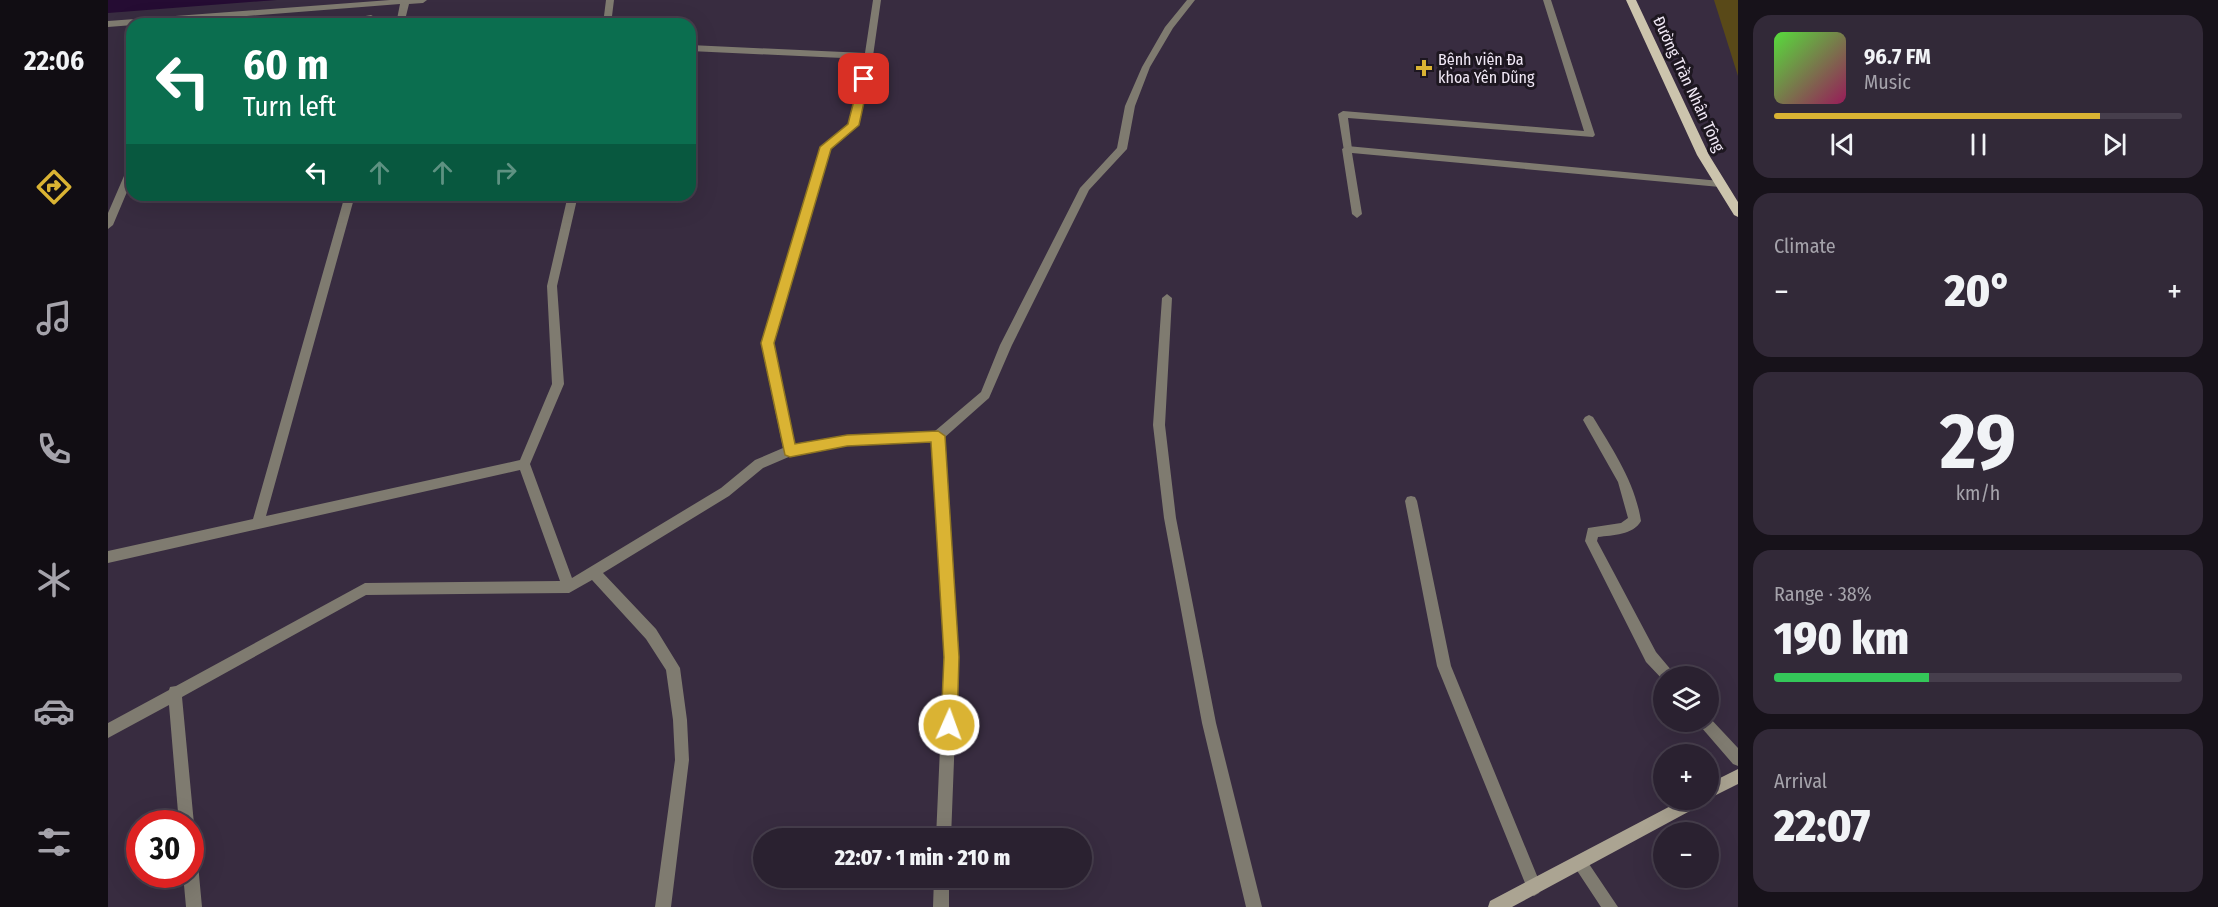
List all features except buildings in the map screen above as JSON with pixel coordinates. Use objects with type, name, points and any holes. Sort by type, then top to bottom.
[{"type":"main road","name":"Đường Trần Nhân Tông","points":[[1631,0],[1703,155],[1738,212]]},
{"type":"main road","points":[[1719,786],[1738,776]]},
{"type":"main road","points":[[1496,907],[1678,810]]},
{"type":"street","points":[[189,18],[423,0]]},
{"type":"street","points":[[607,18],[610,0]]},
{"type":"street","points":[[790,451],[767,343],[826,147],[853,125],[869,56],[877,0]]},
{"type":"street","points":[[108,731],[365,589],[569,587],[725,492],[759,464],[790,451],[847,440],[938,436],[986,395],[1006,345],[1085,188],[1122,149],[1130,106],[1146,67],[1169,27],[1191,0]]},
{"type":"street","points":[[1357,214],[1343,114],[1590,135],[1547,0]]},
{"type":"street","points":[[401,18],[405,2]]},
{"type":"street","points":[[108,24],[126,23]]},
{"type":"street","points":[[696,48],[869,56]]},
{"type":"street","points":[[1347,149],[1720,184]]},
{"type":"street","points":[[108,225],[126,183]]},
{"type":"street","points":[[258,522],[348,201]]},
{"type":"street","points":[[569,587],[524,464],[558,384],[552,286],[572,201]]},
{"type":"street","points":[[1167,298],[1158,424],[1170,518],[1209,723],[1254,907]]},
{"type":"street","points":[[1589,420],[1624,483],[1634,507],[1635,521],[1623,528],[1593,532],[1591,541],[1651,657],[1659,666]]},
{"type":"street","points":[[938,436],[951,657],[944,828]]},
{"type":"street","points":[[108,557],[524,464]]},
{"type":"street","points":[[1411,501],[1444,666],[1534,888]]},
{"type":"street","points":[[593,572],[651,634],[673,668],[680,720],[682,759],[663,907]]},
{"type":"street","points":[[175,692],[186,810]]},
{"type":"street","points":[[1715,732],[1738,759]]},
{"type":"street","points":[[1580,863],[1610,907]]},
{"type":"street","points":[[192,888],[194,907]]},
{"type":"street","points":[[941,907],[942,888]]},
{"type":"shaded area","points":[[108,0],[277,0],[108,13]]},
{"type":"shaded area","points":[[1714,0],[1738,0],[1738,76]]},
{"type":"place","name":"Bệnh viện Đa khoa Yên Dũng","points":[[1424,68]]},
{"type":"route","points":[[864,79],[853,125],[826,147],[767,343],[790,451],[847,440],[938,436],[951,657],[949,725]]}]
